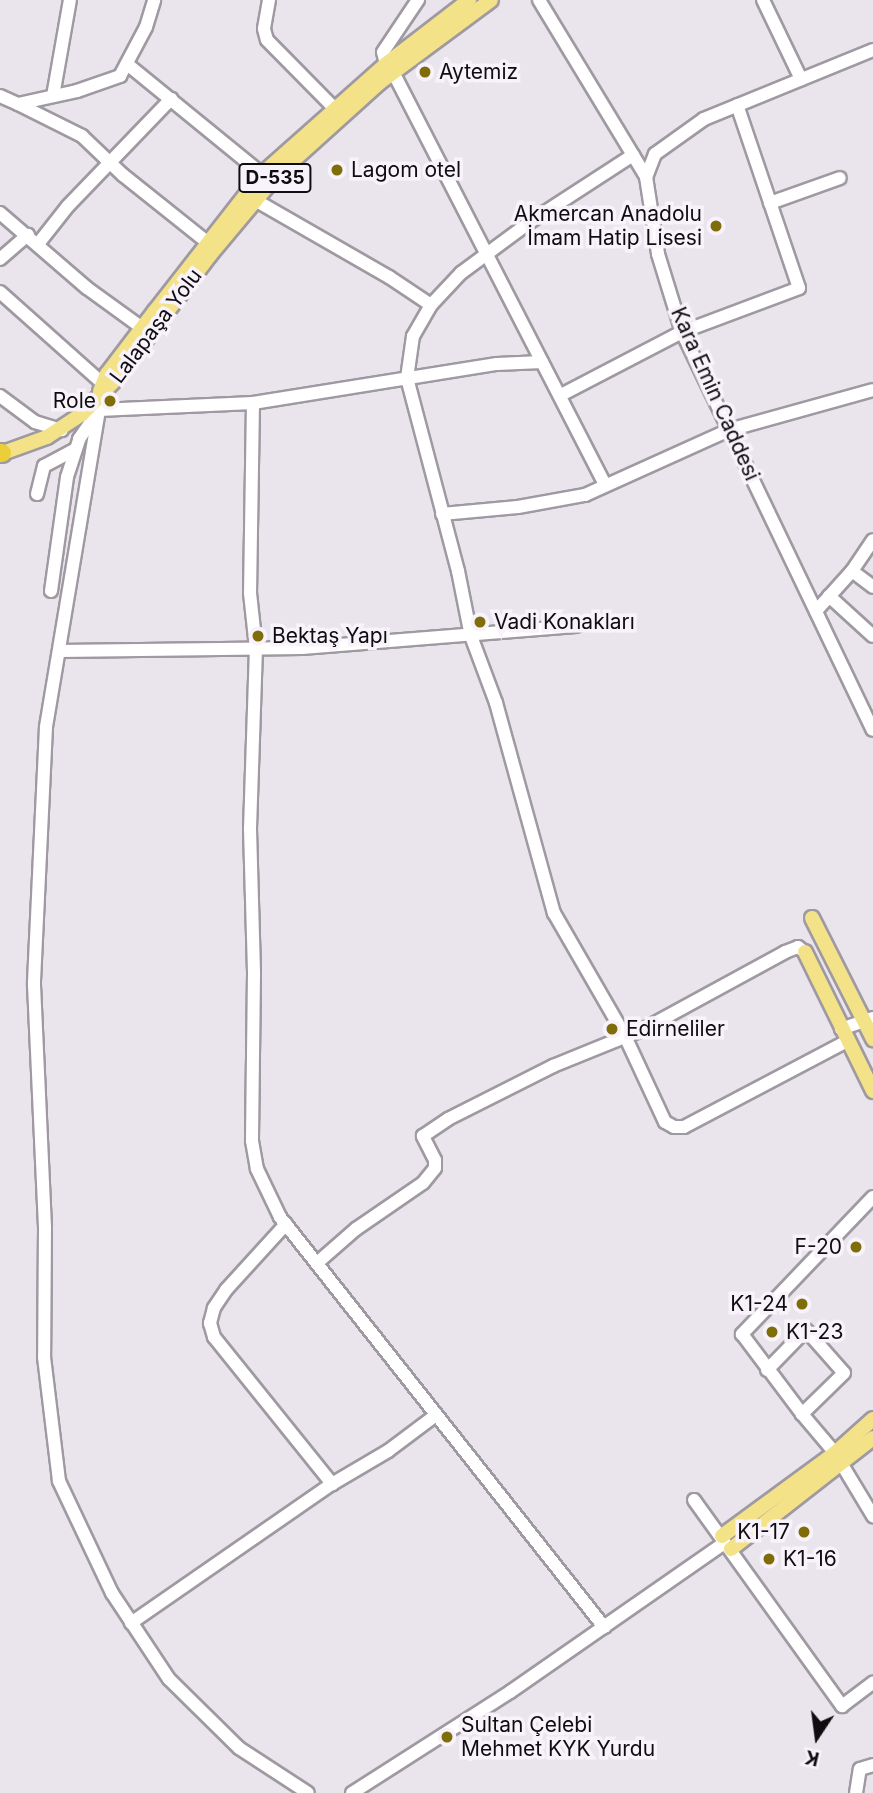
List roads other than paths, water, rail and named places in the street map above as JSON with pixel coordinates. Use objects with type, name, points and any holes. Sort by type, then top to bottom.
[{"type":"main road","name":"Lalapaşa Yolu","points":[[99,397],[117,378],[277,175],[389,68],[469,0]]},
{"type":"main road","name":"Lalapaşa Yolu","points":[[99,397],[142,328],[262,174],[334,108],[492,0]]},
{"type":"main road","name":"D-535","points":[[1,453],[62,430],[99,397]]},
{"type":"main road","points":[[812,918],[869,1019],[873,1039]]},
{"type":"main road","points":[[804,951],[873,1091]]},
{"type":"main road","points":[[838,1459],[873,1419]]},
{"type":"main road","points":[[726,1543],[838,1459],[873,1438]]},
{"type":"street","points":[[53,96],[70,0]]},
{"type":"street","points":[[18,104],[120,76],[146,27],[154,0]]},
{"type":"street","points":[[269,0],[264,29],[267,40],[334,108]]},
{"type":"street","points":[[418,0],[383,52],[389,68],[561,395],[605,485]]},
{"type":"street","points":[[539,0],[646,177]]},
{"type":"street","points":[[763,0],[801,79]]},
{"type":"street","points":[[646,177],[655,153],[704,118],[873,50]]},
{"type":"street","points":[[127,64],[262,174]]},
{"type":"street","points":[[0,96],[82,136],[109,162],[207,242]]},
{"type":"street","points":[[0,259],[33,240],[171,99]]},
{"type":"street","points":[[561,395],[682,332],[799,288],[737,105]]},
{"type":"street","points":[[632,155],[461,273],[431,305],[413,336],[407,378],[471,636],[496,703],[554,913],[625,1034],[665,1122],[674,1127],[684,1127],[869,1019]]},
{"type":"street","name":"Kara Emin Caddesi","points":[[646,177],[659,254],[682,332],[871,722]]},
{"type":"street","points":[[770,202],[840,178]]},
{"type":"street","points":[[255,200],[389,277],[431,305]]},
{"type":"street","points":[[0,213],[87,288],[142,328]]},
{"type":"street","points":[[0,292],[99,397],[253,403],[498,364],[542,362]]},
{"type":"street","points":[[442,514],[557,502],[605,485],[729,430],[873,390]]},
{"type":"street","points":[[0,396],[35,422],[62,430]]},
{"type":"street","points":[[51,592],[61,506],[76,449],[99,397]]},
{"type":"street","points":[[99,397],[46,727],[34,985],[45,1228],[44,1357],[59,1481],[106,1582],[169,1679],[239,1748],[308,1793]]},
{"type":"street","points":[[253,403],[250,593],[256,648],[250,829],[254,974],[252,1141],[265,1190],[286,1224],[604,1627]]},
{"type":"street","points":[[37,494],[44,467],[76,449]]},
{"type":"street","points":[[816,611],[852,571],[873,540]]},
{"type":"street","points":[[852,571],[873,587]]},
{"type":"street","points":[[829,596],[873,636]]},
{"type":"street","points":[[59,651],[302,648],[576,626]]},
{"type":"street","points":[[317,1263],[356,1229],[423,1183],[435,1168],[435,1160],[423,1136],[448,1119],[625,1034],[644,1029],[785,952],[798,947],[804,951]]},
{"type":"street","points":[[873,1197],[742,1334],[838,1459],[873,1516]]},
{"type":"street","points":[[286,1224],[226,1290],[214,1308],[210,1323],[214,1337],[332,1484]]},
{"type":"street","points":[[768,1370],[806,1330],[844,1373],[802,1414]]},
{"type":"street","points":[[131,1623],[332,1484],[388,1451],[436,1415]]},
{"type":"street","points":[[694,1500],[842,1706],[873,1683]]},
{"type":"street","points":[[352,1793],[726,1543]]},
{"type":"street","points":[[856,1793],[860,1769],[873,1765]]},
{"type":"place","name":"Aytemiz","points":[[425,72]]},
{"type":"place","name":"Lagom otel","points":[[337,170]]},
{"type":"place","name":"Akmercan Anadolu İmam Hatip Lisesi","points":[[716,226]]},
{"type":"place","name":"Role","points":[[110,401]]},
{"type":"place","name":"Vadi Konakları","points":[[480,622]]},
{"type":"place","name":"Bektaş Yapı","points":[[258,636]]},
{"type":"place","name":"Edirneliler","points":[[612,1029]]},
{"type":"place","name":"F-20","points":[[856,1247]]},
{"type":"place","name":"K1-24","points":[[802,1304]]},
{"type":"place","name":"K1-23","points":[[772,1332]]},
{"type":"place","name":"K1-17","points":[[804,1532]]},
{"type":"place","name":"K1-16","points":[[769,1559]]},
{"type":"place","name":"Sultan Çelebi Mehmet KYK Yurdu","points":[[447,1737]]}]
